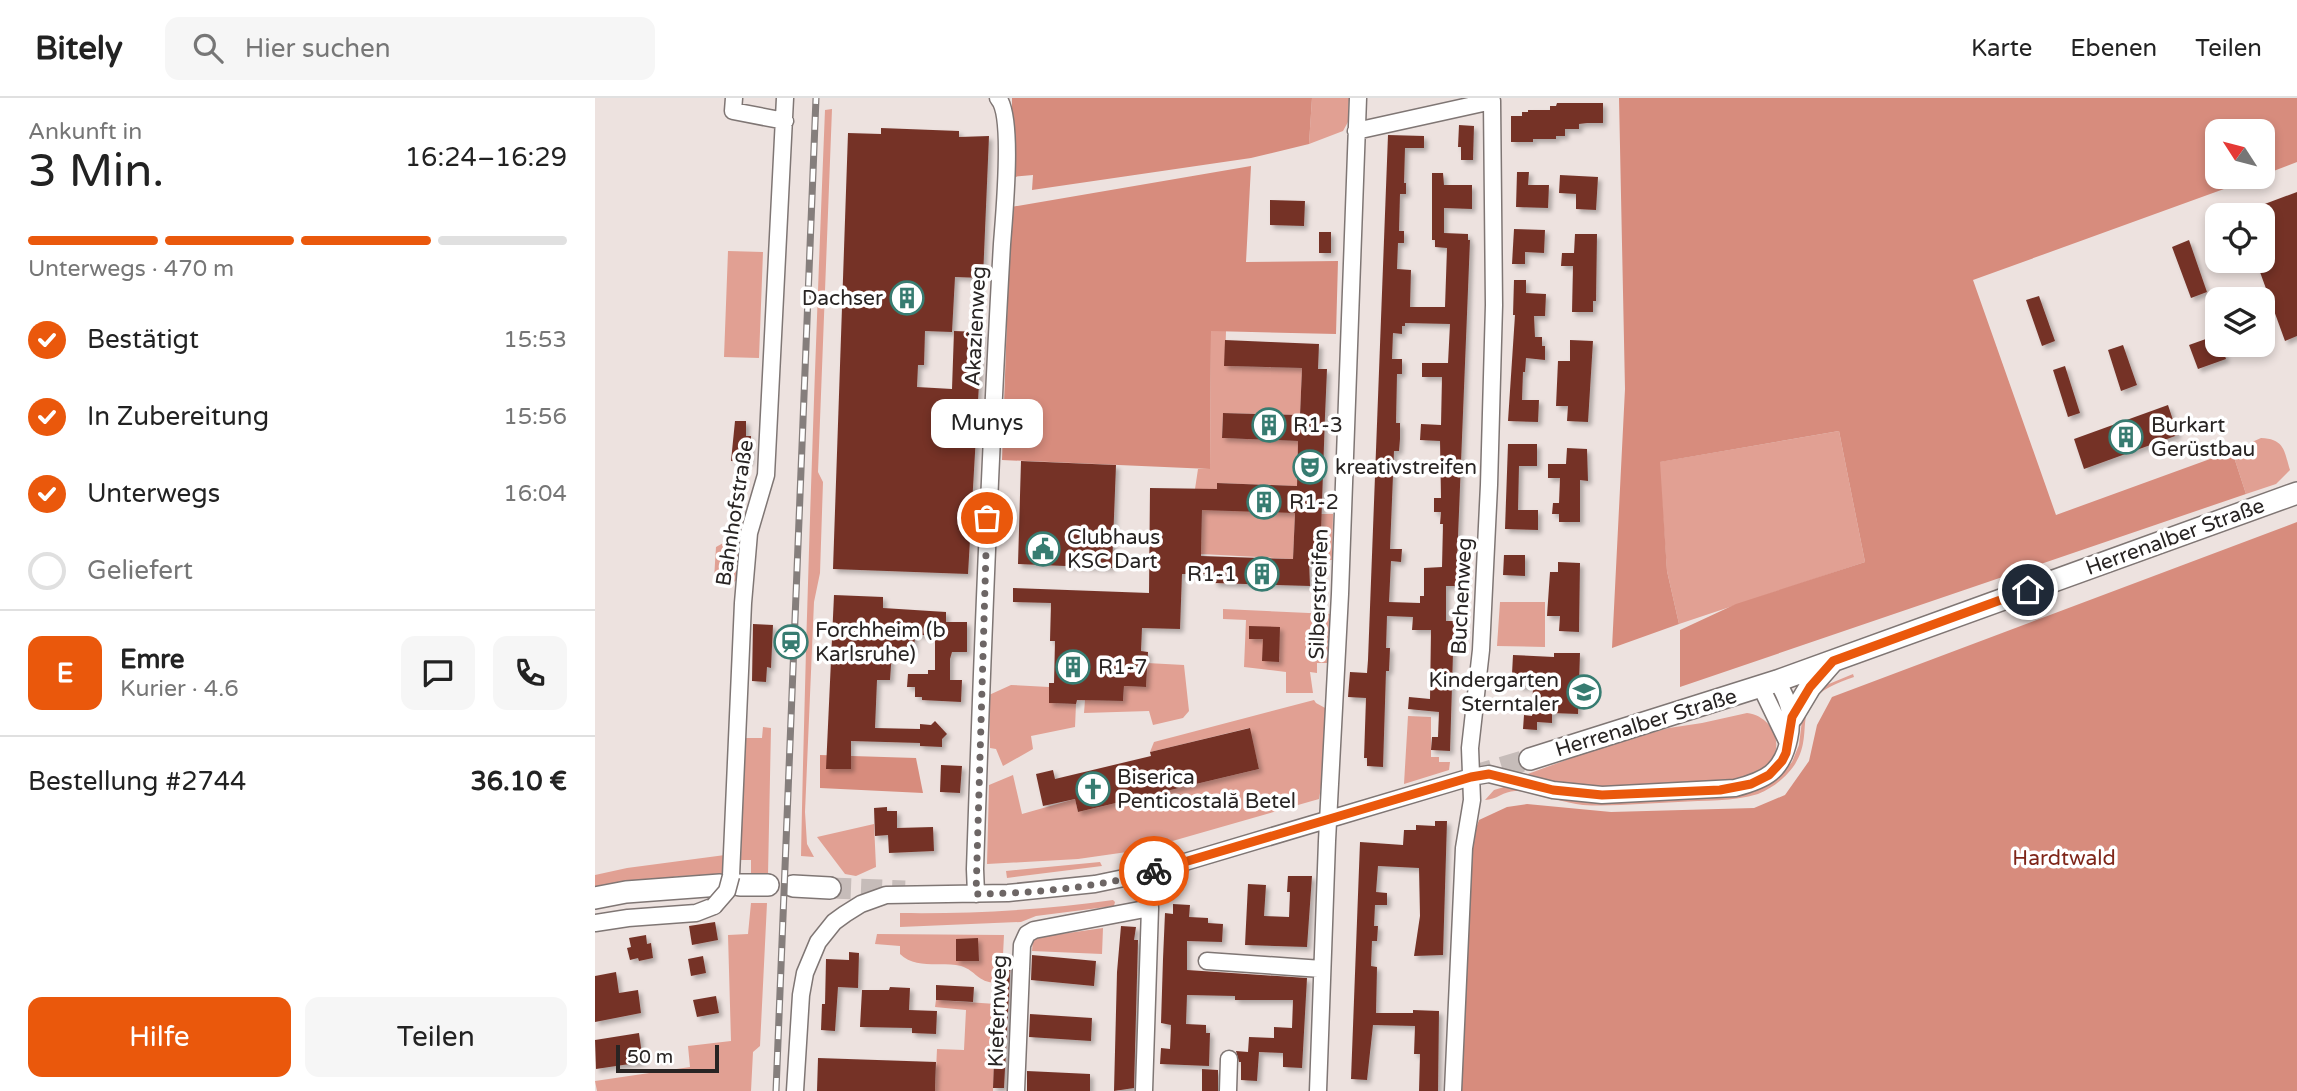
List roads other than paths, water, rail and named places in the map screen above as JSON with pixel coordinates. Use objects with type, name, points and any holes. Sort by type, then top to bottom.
[{"type":"main road","name":"Herrenalber Straße","points":[[1530,759],[1769,684],[2297,493]]},
{"type":"main road","points":[[1792,717],[1810,687],[1833,661]]},
{"type":"main road","points":[[595,898],[731,882],[768,885]]},
{"type":"main road","points":[[793,886],[830,888]]},
{"type":"street","points":[[734,98],[733,111],[785,121]]},
{"type":"street","name":"Bahnhofstraße","points":[[595,923],[696,913],[714,906],[731,882],[743,603],[749,533],[766,475],[785,98]]},
{"type":"street","name":"Akazienweg","points":[[976,894],[975,844],[989,476],[1005,201],[1007,125],[1004,106],[998,98]]},
{"type":"street","name":"Silberstreifen","points":[[1318,1091],[1358,98]]},
{"type":"street","name":"Buchenweg","points":[[1356,131],[1492,101],[1494,305],[1481,650],[1471,748],[1472,800],[1464,848],[1453,1091]]},
{"type":"street","points":[[1769,684],[1789,702],[1792,717]]},
{"type":"street","name":"Herrenalber Straße","points":[[1769,684],[1788,743]]},
{"type":"street","name":"Herrenalber Straße","points":[[795,1091],[805,973],[818,942],[834,922],[861,904],[885,895],[1008,893],[1148,879],[1328,819],[1489,774],[1577,794],[1602,795],[1720,790],[1751,784],[1769,775],[1782,761],[1792,717]]},
{"type":"street","points":[[1144,1091],[1150,908],[1148,879]]},
{"type":"street","name":"Kiefernweg","points":[[1016,1091],[1022,944],[1027,934],[1034,930],[1150,908]]},
{"type":"street","points":[[1207,961],[1322,969]]},
{"type":"street","points":[[1228,1091],[1229,1059]]},
{"type":"tunnel","points":[[1472,776],[1530,759]]},
{"type":"tunnel","points":[[830,888],[905,891]]},
{"type":"railway","points":[[776,1091],[816,98]]},
{"type":"place","name":"Dachser","points":[[907,298]]},
{"type":"place","name":"R1-3","points":[[1269,425]]},
{"type":"place","name":"Burkart Gerüstbau","points":[[2126,437]]},
{"type":"place","name":"kreativstreifen","points":[[1310,467]]},
{"type":"place","name":"R1-2","points":[[1264,502]]},
{"type":"place","name":"Munys","points":[[987,518]]},
{"type":"place","name":"Clubhaus KSC Dart","points":[[1043,549]]},
{"type":"place","name":"R1-1","points":[[1262,574]]},
{"type":"place","name":"Forchheim (b Karlsruhe)","points":[[791,642]]},
{"type":"place","name":"R1-7","points":[[1073,667]]},
{"type":"place","name":"Kindergarten Sterntaler","points":[[1584,692]]},
{"type":"place","name":"Biserica Penticostală Betel","points":[[1093,789]]},
{"type":"park label","name":"Hardtwald","points":[[2064,858]]}]
